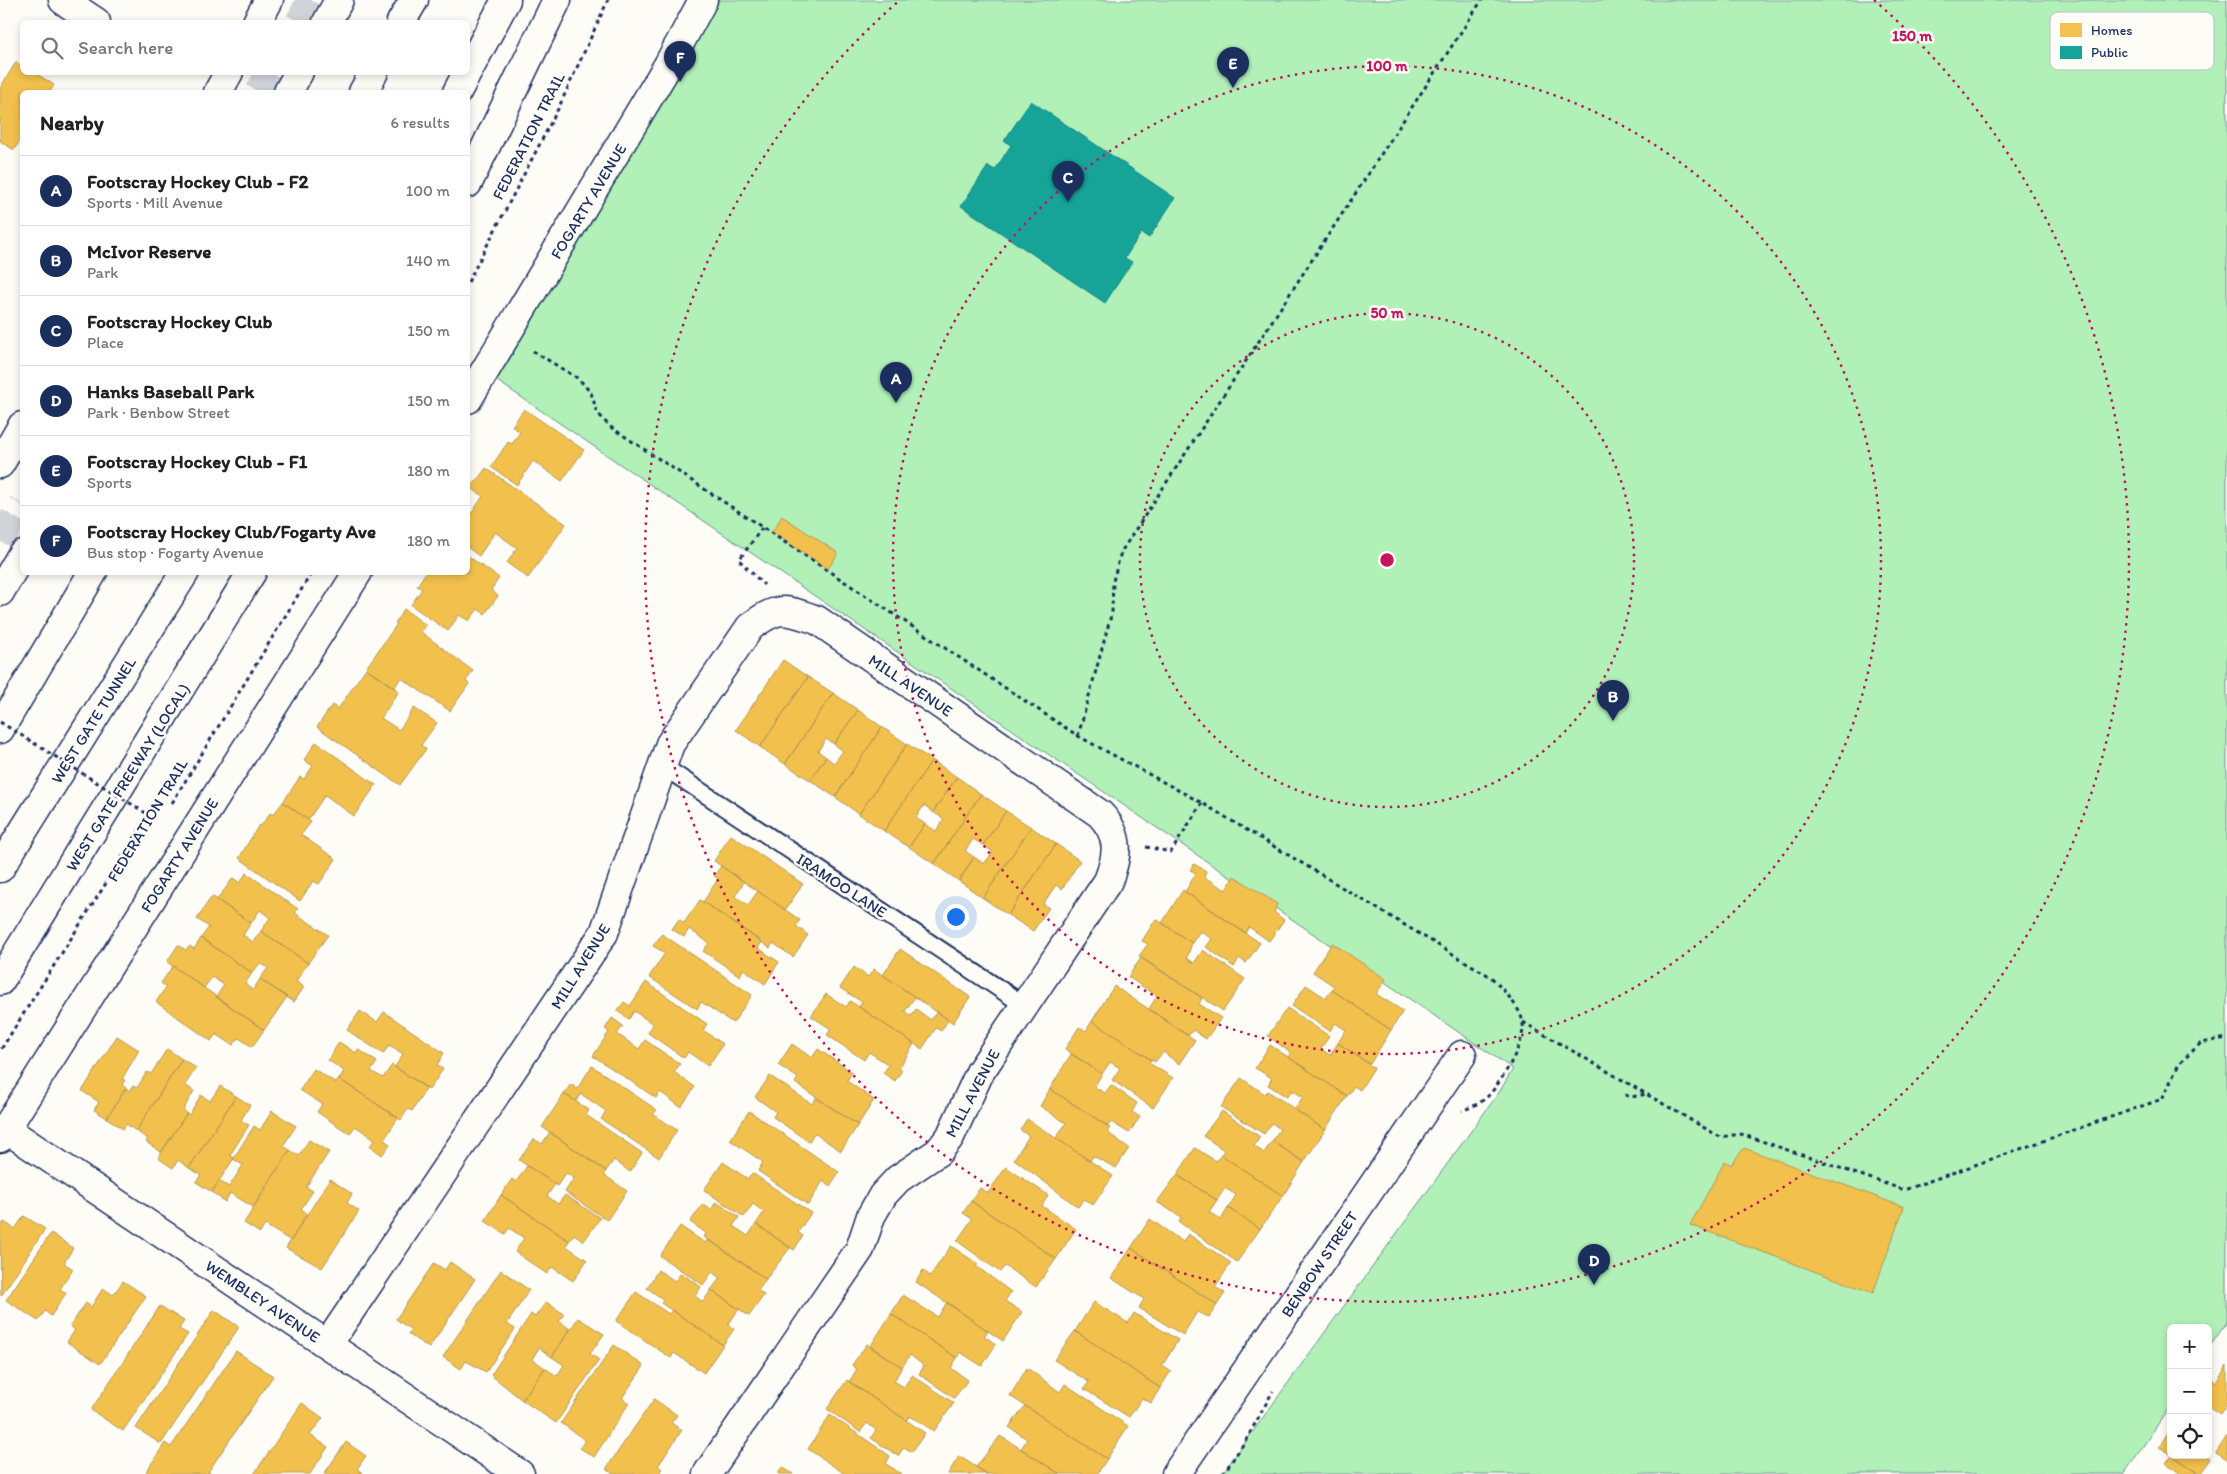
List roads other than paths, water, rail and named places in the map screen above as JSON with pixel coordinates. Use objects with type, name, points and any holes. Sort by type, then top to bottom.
[{"type":"main road","points":[[63,0],[93,20]]},
{"type":"main road","points":[[258,20],[269,0]]},
{"type":"main road","points":[[328,20],[339,0]]},
{"type":"main road","points":[[402,20],[414,0]]},
{"type":"main road","points":[[470,68],[506,0]]},
{"type":"main road","points":[[470,179],[557,0]]},
{"type":"main road","name":"FOGARTY AVENUE","points":[[470,396],[658,82],[703,0]]},
{"type":"main road","points":[[219,90],[227,75]]},
{"type":"main road","points":[[289,90],[297,75]]},
{"type":"main road","points":[[365,90],[372,75]]},
{"type":"main road","points":[[458,90],[466,75]]},
{"type":"main road","points":[[0,464],[20,429]]},
{"type":"main road","points":[[0,592],[20,557]]},
{"type":"main road","points":[[0,729],[91,575]]},
{"type":"main road","name":"WEST GATE TUNNEL","points":[[0,868],[183,575]]},
{"type":"main road","name":"WEST GATE FREEWAY (LOCAL)","points":[[0,981],[250,575]]},
{"type":"main road","name":"FOGARTY AVENUE","points":[[3,1133],[356,575]]},
{"type":"main road","name":"MILL AVENUE","points":[[328,1344],[604,933],[661,765],[670,744],[750,627],[767,614],[788,610],[817,620],[1100,814],[1111,825],[1116,841],[1116,861],[1108,881],[980,1072],[950,1137],[938,1152],[898,1179],[883,1194],[871,1216],[860,1249],[707,1474]]},
{"type":"main road","name":"BENBOW STREET","points":[[1176,1474],[1462,1055]]},
{"type":"main road","name":"WEMBLEY AVENUE","points":[[3,1133],[328,1344],[520,1474]]},
{"type":"lane","name":"IRAMOO LANE","points":[[661,765],[1024,1005]]},
{"type":"tunnel","points":[[300,20],[311,0]]},
{"type":"tunnel","points":[[260,90],[268,75]]},
{"type":"tunnel","points":[[0,541],[20,507]]},
{"type":"place","name":"Footscray Hockey Club/Fogarty Ave","points":[[680,82]]},
{"type":"place","name":"Footscray Hockey Club - F1","points":[[1233,88]]},
{"type":"place","name":"Footscray Hockey Club","points":[[1068,202]]},
{"type":"place","name":"Footscray Hockey Club - F2","points":[[896,403]]},
{"type":"place","name":"McIvor Reserve","points":[[1613,721]]},
{"type":"place","name":"Hanks Baseball Park","points":[[1594,1285]]}]
